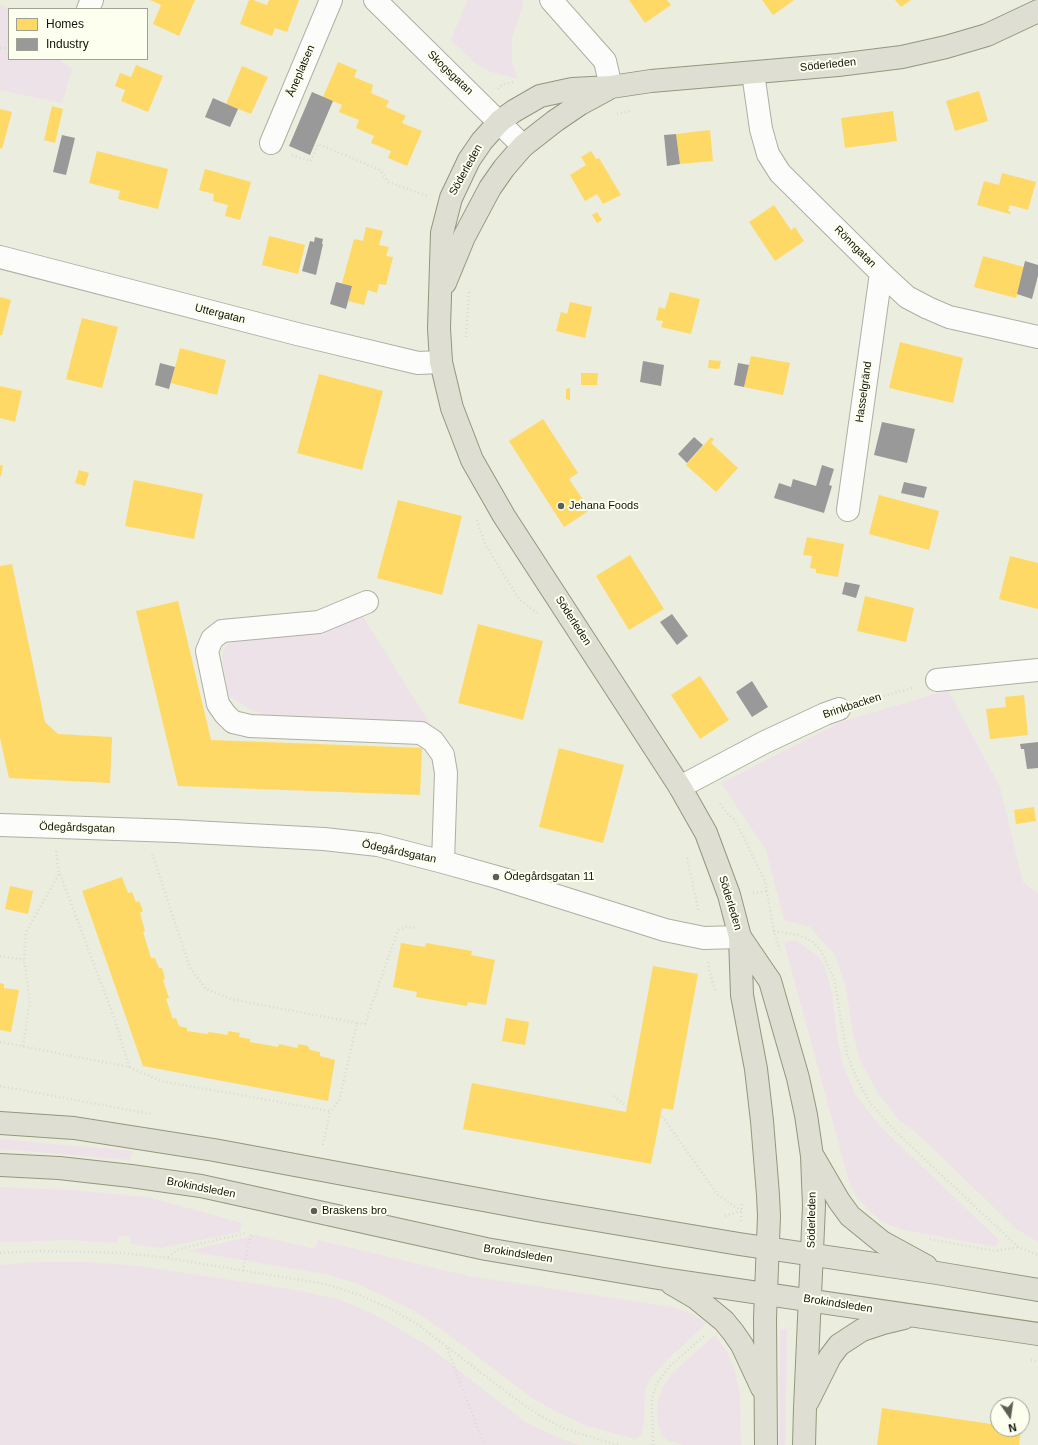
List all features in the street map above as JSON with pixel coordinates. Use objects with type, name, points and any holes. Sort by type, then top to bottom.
[{"type":"main road","name":"Söderleden","points":[[766,1445],[765,1394],[768,1195],[756,1069],[742,995],[740,938],[729,895],[689,782],[504,516],[472,460],[452,408],[441,362],[439,328],[442,233],[451,198],[469,160],[482,141],[500,121],[514,110],[540,96],[572,89],[611,87],[652,81],[753,73],[902,57],[946,47],[987,35],[1038,11]]},
{"type":"main road","name":"Söderleden","points":[[440,296],[464,237],[490,188],[504,168],[523,146],[555,120],[611,87]]},
{"type":"main road","name":"Söderleden","points":[[740,938],[770,981],[798,1078],[806,1115],[812,1156],[814,1206],[804,1445]]},
{"type":"main road","points":[[0,1123],[74,1128],[214,1150],[537,1210],[1038,1290]]},
{"type":"main road","points":[[812,1156],[839,1201],[850,1216],[882,1242],[937,1273]]},
{"type":"main road","name":"Brokindsleden","points":[[0,1165],[59,1168],[201,1186],[486,1249],[664,1279],[1038,1334]]},
{"type":"main road","points":[[664,1279],[696,1298],[724,1321],[742,1345],[765,1394]]},
{"type":"main road","points":[[805,1408],[830,1357],[839,1346],[862,1330],[912,1316]]},
{"type":"street","name":"Åneplatsen","points":[[271,143],[331,0]]},
{"type":"street","name":"Skogsgatan","points":[[375,0],[500,121],[523,146]]},
{"type":"street","points":[[551,0],[605,61],[611,87]]},
{"type":"street","name":"Rönngatan","points":[[753,73],[761,129],[768,154],[780,173],[881,273],[908,297],[928,308],[949,316],[1038,337]]},
{"type":"street","name":"Uttergatan","points":[[0,257],[290,332],[418,363],[441,362]]},
{"type":"street","name":"Hasselgränd","points":[[848,510],[881,273]]},
{"type":"street","points":[[367,602],[319,622],[222,631],[212,639],[207,650],[218,704],[233,722],[250,726],[421,733],[433,741],[444,755],[446,773],[443,862]]},
{"type":"street","points":[[937,680],[1038,670]]},
{"type":"street","name":"Brinkbacken","points":[[689,782],[765,742],[839,709]]},
{"type":"street","name":"Ödegårdsgatan","points":[[0,825],[145,830],[324,839],[378,845],[522,885],[664,930],[704,938],[740,938]]},
{"type":"path","points":[[481,103],[502,85],[515,82]]},
{"type":"path","points":[[613,115],[634,110]]},
{"type":"path","points":[[271,143],[284,152],[311,161],[318,144],[380,170],[388,182],[434,199]]},
{"type":"path","points":[[465,340],[470,286]]},
{"type":"path","points":[[476,518],[485,544],[519,599],[537,614]]},
{"type":"path","name":"Brinkbacken","points":[[839,709],[937,680]]},
{"type":"path","points":[[689,782],[735,820],[765,881],[774,931],[781,952]]},
{"type":"path","points":[[53,827],[59,874],[115,1020],[129,1067]]},
{"type":"path","points":[[145,830],[190,968],[206,989],[231,999],[365,1024],[398,930],[406,927],[416,928]]},
{"type":"path","points":[[686,851],[710,973]]},
{"type":"path","points":[[23,1046],[30,1001],[24,960],[26,932],[59,874]]},
{"type":"path","points":[[774,931],[798,935],[812,941],[821,951],[834,979],[847,1054],[857,1079],[869,1101],[898,1133],[1018,1247],[1038,1255]]},
{"type":"path","points":[[0,956],[24,960]]},
{"type":"path","points":[[323,1145],[330,1111],[339,1101],[357,1023]]},
{"type":"path","points":[[0,1042],[129,1067],[160,1081],[330,1111]]},
{"type":"path","points":[[614,1096],[627,1107]]},
{"type":"path","points":[[660,1113],[717,1194],[741,1211]]},
{"type":"path","points":[[167,1258],[179,1249],[245,1233]]},
{"type":"path","points":[[243,1271],[251,1234]]},
{"type":"path","points":[[925,1238],[995,1251],[1018,1247]]},
{"type":"path","points":[[0,1253],[41,1251],[124,1253],[167,1258],[325,1284],[357,1294],[388,1308],[417,1324],[447,1348],[539,1415],[563,1428],[619,1445]]},
{"type":"path","points":[[653,1445],[652,1398],[657,1383],[670,1366],[688,1349],[724,1321]]},
{"type":"path","points":[[447,1348],[484,1445]]},
{"type":"shaded area","points":[[467,0],[523,0],[512,39],[512,63],[518,79],[488,71],[475,63],[451,40]]},
{"type":"shaded area","points":[[0,5],[8,8],[8,60],[59,60],[72,69],[62,103],[0,90]]},
{"type":"shaded area","points":[[363,616],[432,727],[277,719],[251,710],[229,696],[222,659],[224,648],[233,639]]},
{"type":"shaded area","points":[[948,690],[1000,787],[1023,882],[1038,893],[1038,1242],[1015,1228],[921,1137],[899,1120],[879,1095],[860,1060],[853,1033],[845,984],[835,955],[810,927],[784,920],[766,850],[721,783],[841,722]]},
{"type":"shaded area","points":[[795,940],[822,960],[828,976],[833,999],[837,1036],[843,1065],[855,1094],[881,1127],[1000,1241],[996,1247],[904,1230],[884,1223],[870,1212],[854,1193],[848,1178],[784,943]]},
{"type":"shaded area","points":[[0,1139],[133,1151],[130,1160],[0,1149]]},
{"type":"shaded area","points":[[0,1187],[71,1190],[148,1197],[242,1223],[240,1232],[161,1248],[131,1244],[130,1236],[118,1236],[117,1243],[70,1240],[0,1242]]},
{"type":"shaded area","points":[[256,1235],[315,1249],[318,1240],[469,1276],[672,1307],[688,1312],[707,1323],[666,1361],[650,1379],[645,1391],[644,1423],[642,1432],[639,1437],[635,1439],[587,1426],[557,1412],[532,1398],[444,1331],[413,1310],[356,1283],[325,1274],[188,1251]]},
{"type":"shaded area","points":[[39,1262],[88,1262],[140,1266],[290,1289],[338,1299],[374,1314],[428,1346],[525,1422],[564,1440],[580,1445],[0,1445],[0,1265]]},
{"type":"shaded area","points":[[780,1329],[787,1329],[785,1445],[779,1445]]},
{"type":"shaded area","points":[[715,1335],[727,1352],[734,1368],[740,1393],[741,1445],[683,1445],[667,1440],[661,1434],[658,1425],[657,1409],[659,1397],[664,1385],[672,1373]]},
{"type":"building: Homes","points":[[150,0],[195,0],[179,36],[153,24],[161,5]]},
{"type":"building: Homes","points":[[249,0],[267,5],[269,0],[299,0],[287,32],[275,28],[272,36],[240,24]]},
{"type":"building: Homes","points":[[629,0],[667,0],[671,5],[645,23]]},
{"type":"building: Homes","points":[[762,0],[794,0],[773,15]]},
{"type":"building: Homes","points":[[895,0],[911,0],[901,7]]},
{"type":"building: Homes","points":[[338,62],[357,70],[354,77],[373,85],[371,93],[389,101],[386,107],[406,116],[402,123],[422,131],[407,166],[388,158],[391,151],[371,143],[374,136],[356,128],[359,120],[339,112],[342,105],[323,97]]},
{"type":"building: Homes","points":[[136,65],[163,76],[148,112],[121,101],[125,90],[115,86],[120,73],[131,77]]},
{"type":"building: Homes","points":[[242,66],[268,77],[251,114],[226,104]]},
{"type":"building: Homes","points":[[979,91],[988,121],[955,131],[946,101]]},
{"type":"building: Homes","points":[[52,106],[63,109],[55,143],[44,140]]},
{"type":"building: Homes","points":[[0,109],[12,112],[2,149],[0,148]]},
{"type":"building: Homes","points":[[893,111],[897,141],[845,148],[841,118]]},
{"type":"building: Homes","points":[[710,130],[713,161],[680,164],[676,134]]},
{"type":"building: Homes","points":[[97,151],[168,169],[158,209],[118,199],[120,191],[89,183]]},
{"type":"building: Homes","points":[[591,151],[596,159],[599,158],[621,195],[603,204],[597,194],[585,201],[570,175],[586,165],[581,157]]},
{"type":"building: Homes","points":[[205,169],[251,182],[240,220],[225,216],[228,205],[213,201],[214,194],[199,190]]},
{"type":"building: Homes","points":[[1002,173],[1036,182],[1028,210],[1010,205],[1008,211],[1011,212],[1010,214],[977,205],[984,181],[999,185]]},
{"type":"building: Homes","points":[[774,205],[791,230],[795,227],[804,241],[775,261],[749,222]]},
{"type":"building: Homes","points":[[597,212],[602,220],[597,223],[592,215]]},
{"type":"building: Homes","points":[[366,227],[383,231],[379,245],[389,247],[386,256],[393,257],[386,285],[379,284],[377,293],[368,290],[364,305],[348,301],[352,286],[342,283],[354,239],[363,241]]},
{"type":"building: Homes","points":[[269,236],[305,245],[298,274],[262,265]]},
{"type":"building: Homes","points":[[983,256],[1024,267],[1016,298],[974,287]]},
{"type":"building: Homes","points":[[670,292],[700,299],[691,334],[661,327],[663,321],[656,320],[659,307],[665,309]]},
{"type":"building: Homes","points":[[0,297],[11,300],[2,335],[0,335]]},
{"type":"building: Homes","points":[[570,302],[592,307],[585,338],[556,331],[561,312],[567,314]]},
{"type":"building: Homes","points":[[82,318],[118,327],[102,388],[66,379]]},
{"type":"building: Homes","points":[[900,342],[963,358],[953,403],[889,388]]},
{"type":"building: Homes","points":[[180,348],[226,360],[217,395],[171,383]]},
{"type":"building: Homes","points":[[751,356],[790,363],[783,395],[744,387]]},
{"type":"building: Homes","points":[[709,360],[721,361],[719,369],[708,368]]},
{"type":"building: Homes","points":[[581,373],[598,373],[597,385],[581,385]]},
{"type":"building: Homes","points":[[319,374],[383,391],[362,470],[297,453]]},
{"type":"building: Homes","points":[[0,386],[22,391],[15,422],[0,418]]},
{"type":"building: Homes","points":[[570,388],[570,400],[566,399],[566,389]]},
{"type":"building: Homes","points":[[543,419],[578,473],[569,479],[590,510],[564,527],[509,441]]},
{"type":"building: Homes","points":[[711,437],[714,439],[711,443],[738,468],[716,492],[686,465]]},
{"type":"building: Homes","points":[[0,465],[3,466],[1,476],[0,476]]},
{"type":"building: Homes","points":[[79,470],[89,473],[85,486],[75,483]]},
{"type":"building: Homes","points":[[134,480],[203,494],[194,539],[125,526]]},
{"type":"building: Homes","points":[[879,495],[939,511],[929,550],[869,534]]},
{"type":"building: Homes","points":[[398,500],[462,516],[442,595],[377,578]]},
{"type":"building: Homes","points":[[807,537],[844,544],[838,577],[816,573],[816,569],[810,568],[812,556],[803,555]]},
{"type":"building: Homes","points":[[630,555],[664,609],[629,630],[596,576]]},
{"type":"building: Homes","points":[[1010,556],[1038,563],[1038,609],[999,599]]},
{"type":"building: Homes","points":[[12,564],[45,722],[58,734],[112,737],[110,783],[9,778],[0,738],[0,566]]},
{"type":"building: Homes","points":[[865,596],[914,608],[906,642],[857,631]]},
{"type":"building: Homes","points":[[178,601],[211,740],[422,748],[420,795],[178,786],[136,611]]},
{"type":"building: Homes","points":[[478,624],[543,641],[523,720],[458,703]]},
{"type":"building: Homes","points":[[700,676],[729,720],[700,739],[671,695]]},
{"type":"building: Homes","points":[[1024,695],[1028,735],[990,739],[986,709],[1006,707],[1005,697]]},
{"type":"building: Homes","points":[[559,748],[624,765],[603,843],[539,827]]},
{"type":"building: Homes","points":[[1034,807],[1036,821],[1016,824],[1014,810]]},
{"type":"building: Homes","points":[[122,877],[128,893],[132,892],[136,902],[139,901],[143,911],[140,913],[145,931],[143,932],[151,958],[155,958],[159,968],[162,968],[165,978],[163,980],[169,998],[166,999],[173,1019],[176,1018],[179,1026],[187,1028],[187,1031],[207,1034],[209,1032],[228,1035],[228,1031],[240,1033],[239,1037],[250,1039],[250,1042],[278,1047],[279,1044],[297,1048],[299,1044],[308,1046],[310,1050],[320,1052],[320,1056],[335,1060],[328,1101],[143,1066],[82,891]]},
{"type":"building: Homes","points":[[10,886],[33,891],[28,914],[5,909]]},
{"type":"building: Homes","points":[[401,943],[425,947],[426,943],[472,951],[471,955],[495,960],[486,1005],[468,1002],[467,1006],[416,997],[417,992],[393,987]]},
{"type":"building: Homes","points":[[653,966],[698,974],[673,1110],[662,1108],[651,1164],[463,1129],[472,1083],[626,1112]]},
{"type":"building: Homes","points":[[0,983],[4,984],[4,988],[19,990],[11,1032],[0,1030]]},
{"type":"building: Homes","points":[[506,1018],[529,1022],[525,1045],[502,1041]]},
{"type":"building: Homes","points":[[882,1408],[990,1424],[990,1437],[1020,1437],[1019,1445],[877,1445]]},
{"type":"building: Industry","points":[[312,92],[333,101],[310,155],[289,146]]},
{"type":"building: Industry","points":[[213,98],[238,109],[230,127],[205,117]]},
{"type":"building: Industry","points":[[676,134],[680,164],[667,166],[664,135]]},
{"type":"building: Industry","points":[[62,135],[75,138],[66,175],[53,172]]},
{"type":"building: Industry","points":[[315,237],[323,239],[316,275],[302,271],[310,241],[314,242]]},
{"type":"building: Industry","points":[[1025,261],[1038,265],[1038,276],[1032,299],[1017,294]]},
{"type":"building: Industry","points":[[336,282],[352,286],[346,309],[330,304]]},
{"type":"building: Industry","points":[[643,361],[664,365],[661,386],[640,382]]},
{"type":"building: Industry","points":[[160,363],[175,367],[169,389],[155,385]]},
{"type":"building: Industry","points":[[738,363],[749,365],[744,387],[734,385]]},
{"type":"building: Industry","points":[[882,422],[915,429],[907,463],[874,455]]},
{"type":"building: Industry","points":[[694,437],[703,445],[687,463],[678,454]]},
{"type":"building: Industry","points":[[822,465],[834,469],[829,485],[832,486],[824,513],[774,498],[779,483],[791,487],[793,479],[816,486]]},
{"type":"building: Industry","points":[[904,482],[927,487],[924,498],[901,493]]},
{"type":"building: Industry","points":[[845,582],[860,585],[856,598],[842,594]]},
{"type":"building: Industry","points":[[672,614],[688,636],[677,645],[660,622]]},
{"type":"building: Industry","points":[[752,681],[768,707],[752,717],[736,692]]},
{"type":"building: Industry","points":[[1038,742],[1038,768],[1027,769],[1024,749],[1021,749],[1020,744]]},
{"type":"place","name":"Jehana Foods","points":[[561,506]]},
{"type":"place","name":"Ödegårdsgatan 11","points":[[496,877]]},
{"type":"place","name":"Braskens bro","points":[[314,1211]]}]
